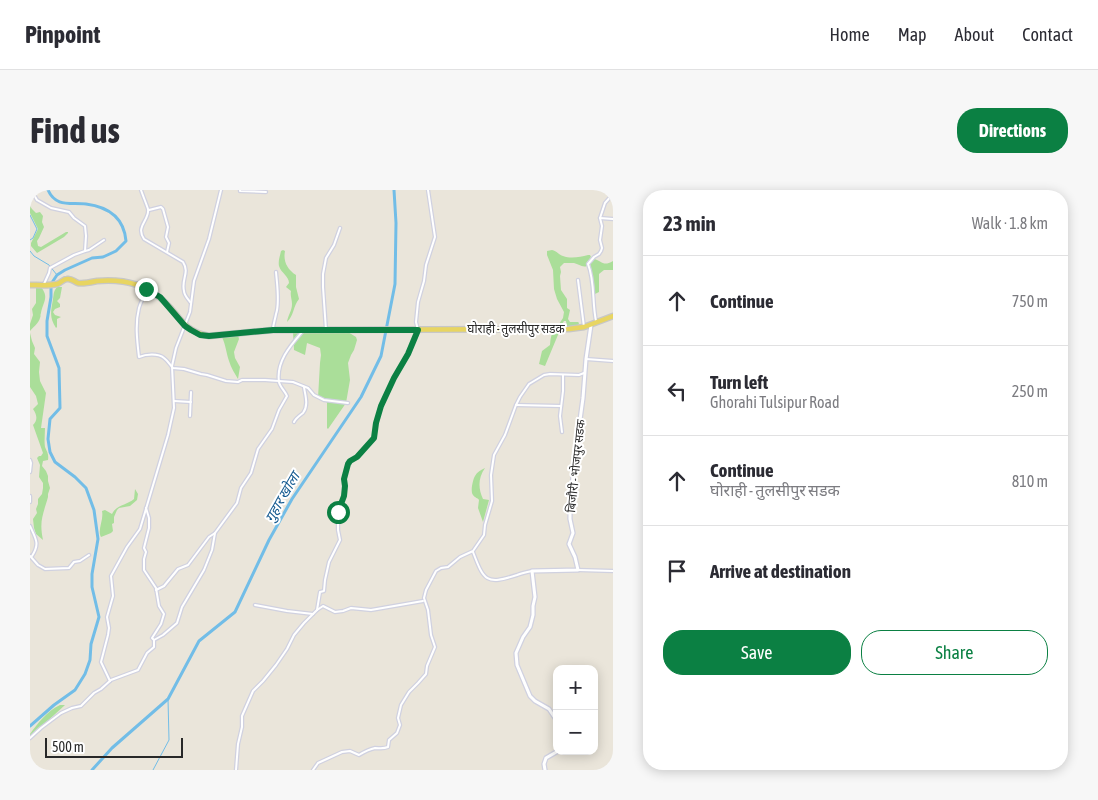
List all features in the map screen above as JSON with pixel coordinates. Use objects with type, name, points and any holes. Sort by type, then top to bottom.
[{"type":"main road","points":[[30,285],[58,284],[66,279],[78,283],[125,281],[135,283],[160,297],[185,326],[200,335],[209,336],[273,330],[326,330]]},
{"type":"main road","name":"घोराही - तुलसीपुर सडक","points":[[326,330],[569,329],[584,327],[613,316]]},
{"type":"street","points":[[31,190],[37,200],[52,208],[69,212],[83,224],[86,230],[85,251]]},
{"type":"street","points":[[141,190],[148,210],[141,235],[144,239],[180,259],[185,265],[184,290],[190,302]]},
{"type":"street","points":[[110,681],[101,662],[109,628],[107,617],[113,596],[111,576],[127,547],[140,529],[168,435],[174,408],[172,366],[176,348],[190,312],[194,281],[209,239],[221,190]]},
{"type":"street","points":[[240,190],[240,192],[266,192]]},
{"type":"street","points":[[317,610],[320,592],[324,591],[329,562],[340,540],[338,512],[344,496],[344,479],[348,464],[374,438],[381,406],[408,354],[418,330],[416,322],[418,302],[426,265],[436,237],[428,190]]},
{"type":"street","points":[[593,323],[592,281],[588,264],[601,251],[602,226],[600,218],[605,203],[613,194]]},
{"type":"street","points":[[148,210],[161,207],[163,209],[168,227],[166,237],[169,242],[167,252]]},
{"type":"street","points":[[600,218],[613,219]]},
{"type":"street","points":[[326,330],[323,274],[326,258],[334,245],[340,228]]},
{"type":"street","points":[[44,284],[50,268],[93,248],[104,240]]},
{"type":"street","points":[[273,330],[277,304],[276,272]]},
{"type":"street","points":[[578,280],[584,327]]},
{"type":"street","points":[[146,289],[137,322],[136,332],[139,357],[145,354],[164,357],[174,368],[226,381],[279,380],[293,382],[308,388],[324,400],[348,403]]},
{"type":"street","name":"बिजौरी - भोजपुर सडक","points":[[578,570],[569,544],[573,533],[570,514],[586,360],[593,323]]},
{"type":"street","points":[[156,590],[164,586],[178,569],[188,565],[237,503],[241,488],[251,473],[258,448],[272,429],[287,396],[279,380],[279,371],[284,356],[304,330]]},
{"type":"street","points":[[586,360],[613,361]]},
{"type":"street","points":[[313,770],[318,763],[342,752],[350,751],[359,754],[372,749],[388,747],[389,740],[396,733],[400,724],[398,718],[401,705],[409,692],[426,674],[427,666],[435,647],[431,635],[428,610],[424,601],[426,590],[436,571],[441,568],[448,568],[460,557],[473,551],[484,535],[492,501],[491,475],[494,455],[505,435],[516,406],[529,384],[544,375],[579,375],[586,372]]},
{"type":"street","points":[[562,432],[560,416],[563,375]]},
{"type":"street","points":[[294,422],[304,411],[307,404],[304,387]]},
{"type":"street","points":[[190,416],[191,392]]},
{"type":"street","points":[[174,401],[191,402]]},
{"type":"street","points":[[516,406],[561,406]]},
{"type":"street","points":[[30,460],[30,472]]},
{"type":"street","points":[[30,496],[30,502]]},
{"type":"street","points":[[30,738],[57,716],[72,708],[81,706],[111,680],[138,670],[147,653],[154,646],[152,638],[161,624],[164,614],[159,606],[156,590],[144,570],[146,552],[144,548],[149,528],[146,508]]},
{"type":"street","points":[[30,526],[37,544],[36,550],[31,556],[40,567],[48,570],[69,568],[74,562],[80,562],[89,555]]},
{"type":"street","points":[[154,640],[177,623],[182,607],[204,570],[212,550],[215,533]]},
{"type":"street","points":[[473,551],[483,574],[488,579],[494,581],[532,571],[613,571]]},
{"type":"street","points":[[532,571],[535,597],[533,616],[530,627],[516,653],[517,665],[530,696],[535,701],[549,708],[553,714]]},
{"type":"street","points":[[236,770],[242,716],[253,691],[276,665],[294,635],[317,610],[323,606],[335,612],[351,608],[371,610],[424,601]]},
{"type":"street","points":[[255,605],[314,614]]},
{"type":"street","points":[[545,770],[546,758],[553,754]]},
{"type":"green space","points":[[30,206],[36,213],[40,212],[43,216],[42,222],[44,227],[37,241],[38,246],[41,247],[68,232],[64,237],[37,253],[31,246],[38,229],[30,213]]},
{"type":"green space","points":[[552,250],[566,257],[590,255],[591,257],[587,262],[587,266],[564,263],[560,267],[561,290],[567,299],[567,308],[570,310],[568,319],[570,322],[578,322],[578,326],[567,328],[566,321],[564,321],[560,327],[557,327],[563,318],[564,312],[554,289],[553,270],[547,255],[547,251]]},
{"type":"green space","points":[[281,251],[285,251],[286,264],[296,275],[299,299],[287,322],[292,302],[291,291],[286,287],[289,281],[279,266]]},
{"type":"green space","points":[[594,259],[605,264],[613,261],[613,270],[604,270],[599,274],[599,292],[595,294],[590,264]]},
{"type":"green space","points":[[40,286],[45,293],[45,299],[39,320],[30,331],[33,315],[32,309],[36,303],[36,287]]},
{"type":"green space","points":[[57,287],[62,287],[60,298],[57,301],[60,307],[53,312],[61,317],[57,319],[56,328],[51,314],[54,293]]},
{"type":"green space","points":[[560,330],[545,366],[539,364],[542,351],[550,345],[553,333]]},
{"type":"green space","points":[[293,332],[348,332],[356,337],[354,350],[348,363],[350,380],[346,403],[328,429],[327,403],[318,398],[320,348],[307,343],[305,355],[294,350]]},
{"type":"green space","points":[[30,333],[35,348],[34,354],[40,362],[40,381],[46,393],[41,428],[45,428],[45,447],[48,460],[43,461],[42,466],[48,476],[50,488],[42,518],[43,540],[36,534],[33,519],[37,513],[38,499],[42,494],[43,488],[43,483],[39,477],[40,465],[37,458],[43,453],[33,425],[36,417],[33,409],[38,404],[36,396],[30,387]]},
{"type":"green space","points":[[238,335],[239,339],[234,352],[240,367],[238,379],[230,364],[222,337]]},
{"type":"green space","points":[[485,468],[480,479],[480,491],[483,499],[489,500],[483,522],[478,508],[479,500],[473,495],[472,488],[476,475]]},
{"type":"green space","points":[[135,489],[138,494],[137,500],[130,506],[117,510],[114,523],[112,524],[113,531],[101,537],[102,511],[105,510],[112,514],[116,509],[134,499]]},
{"type":"green space","points":[[60,705],[65,705],[30,737],[30,734],[43,718]]},
{"type":"waterway","points":[[30,726],[75,690],[85,674],[90,660],[91,644],[99,617],[92,587],[92,574],[98,539],[94,510],[86,488],[55,462],[50,452],[48,439],[50,419],[60,408],[59,368],[47,336],[51,284],[57,275],[65,270],[92,258],[103,257],[116,251],[126,241],[125,233],[119,220],[108,211],[86,204],[60,202],[55,200],[48,190]]},
{"type":"waterway","name":"गुहार खोला","points":[[92,770],[112,748],[168,699],[199,641],[235,612],[269,540],[292,499],[361,397],[381,356],[395,284],[396,223],[394,190]]},
{"type":"waterway","points":[[30,215],[37,229],[30,240]]},
{"type":"waterway","points":[[30,251],[34,256],[49,265],[57,275]]},
{"type":"waterway","points":[[153,770],[169,740],[168,699]]},
{"type":"route","points":[[146,289],[160,297],[185,326],[200,335],[209,336],[273,330],[418,330],[408,354],[381,406],[374,438],[348,464],[344,479],[344,496],[338,512]]}]
